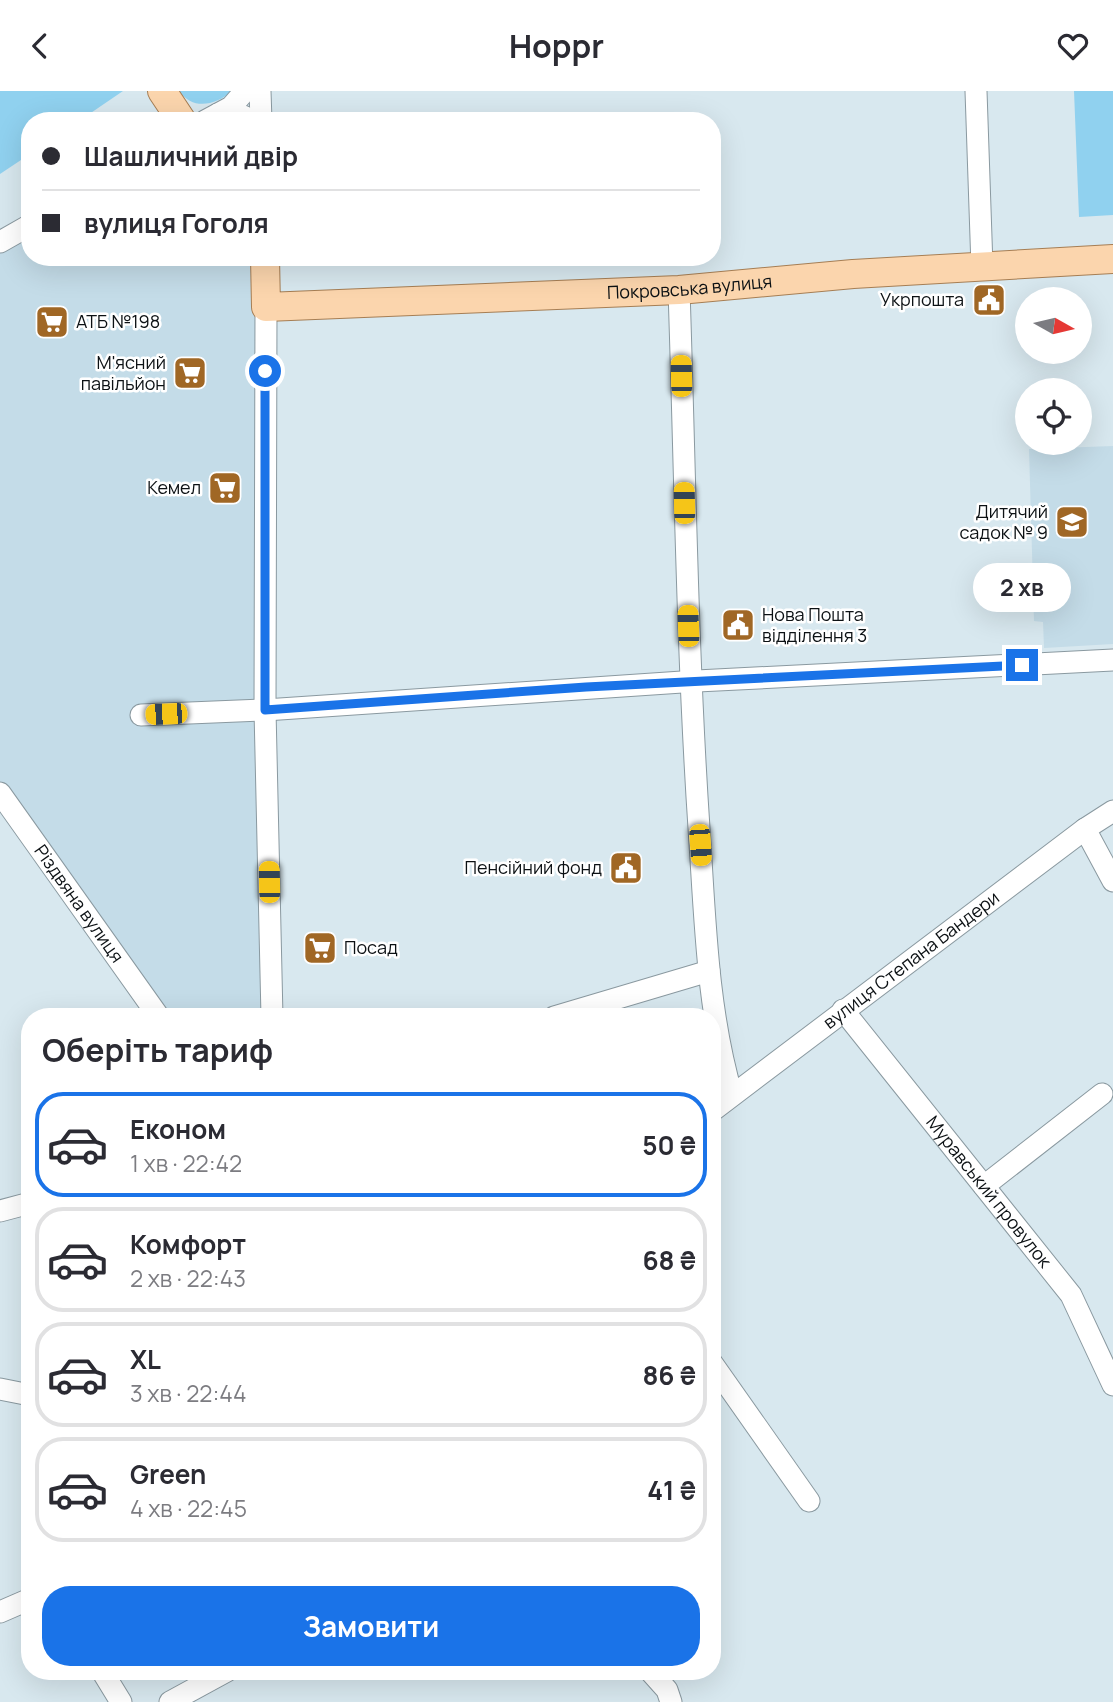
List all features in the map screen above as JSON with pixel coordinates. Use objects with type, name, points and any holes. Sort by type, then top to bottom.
[{"type":"main road","points":[[162,91],[176,112]]},
{"type":"main road","name":"Покровська вулиця","points":[[266,307],[679,289],[853,274],[1113,259]]},
{"type":"main road","points":[[265,266],[266,307]]},
{"type":"street","points":[[221,112],[231,107],[245,91]]},
{"type":"street","points":[[260,91],[261,112]]},
{"type":"street","points":[[976,91],[982,267]]},
{"type":"street","points":[[0,242],[21,230]]},
{"type":"street","points":[[679,289],[690,681],[709,971],[715,1008]]},
{"type":"street","points":[[266,307],[265,710],[272,1008]]},
{"type":"street","points":[[141,715],[265,710],[690,681],[1113,660]]},
{"type":"street","name":"Різдвяна вулиця","points":[[0,793],[153,1008]]},
{"type":"street","name":"вулиця Степана Бандери","points":[[721,1104],[1085,829],[1113,811]]},
{"type":"street","points":[[1085,829],[1113,881]]},
{"type":"street","points":[[584,1008],[709,971]]},
{"type":"street","name":"Муравський провулок","points":[[843,1010],[1071,1295],[1113,1385]]},
{"type":"street","points":[[721,1048],[732,1095]]},
{"type":"street","points":[[984,1186],[1102,1094]]},
{"type":"street","points":[[0,1211],[21,1205]]},
{"type":"street","points":[[721,1376],[809,1501]]},
{"type":"street","points":[[0,1388],[21,1393]]},
{"type":"street","points":[[0,1612],[21,1603]]},
{"type":"street","points":[[108,1680],[121,1702]]},
{"type":"street","points":[[170,1702],[210,1680]]},
{"type":"street","points":[[658,1680],[667,1690],[671,1702]]},
{"type":"shaded area","points":[[0,91],[123,91],[92,112],[21,112],[21,160],[0,174]]},
{"type":"shaded area","points":[[179,91],[232,91],[219,100],[205,104],[191,101]]},
{"type":"shaded area","points":[[1074,91],[1113,91],[1113,215],[1079,217]]},
{"type":"shaded area","points":[[21,230],[21,266],[265,266],[272,1008],[153,1008],[0,793],[0,242]]},
{"type":"shaded area","name":"Дитячий садок № 9","points":[[1113,446],[1113,644],[1044,648],[1043,622],[1034,621],[1029,455],[1092,455],[1092,447]]},
{"type":"place","name":"Укрпошта","points":[[989,300]]},
{"type":"place","name":"АТБ №198","points":[[52,322]]},
{"type":"place","name":"М'ясний павільйон","points":[[190,373]]},
{"type":"place","name":"Кемел","points":[[225,488]]},
{"type":"place","name":"Дитячий садок № 9","points":[[1072,522]]},
{"type":"place","name":"Нова Пошта відділення 3","points":[[738,625]]},
{"type":"place","name":"Пенсійний фонд","points":[[626,868]]},
{"type":"place","name":"Посад","points":[[320,948]]},
{"type":"route","points":[[265,371],[265,710],[586,687],[1022,665]]}]
